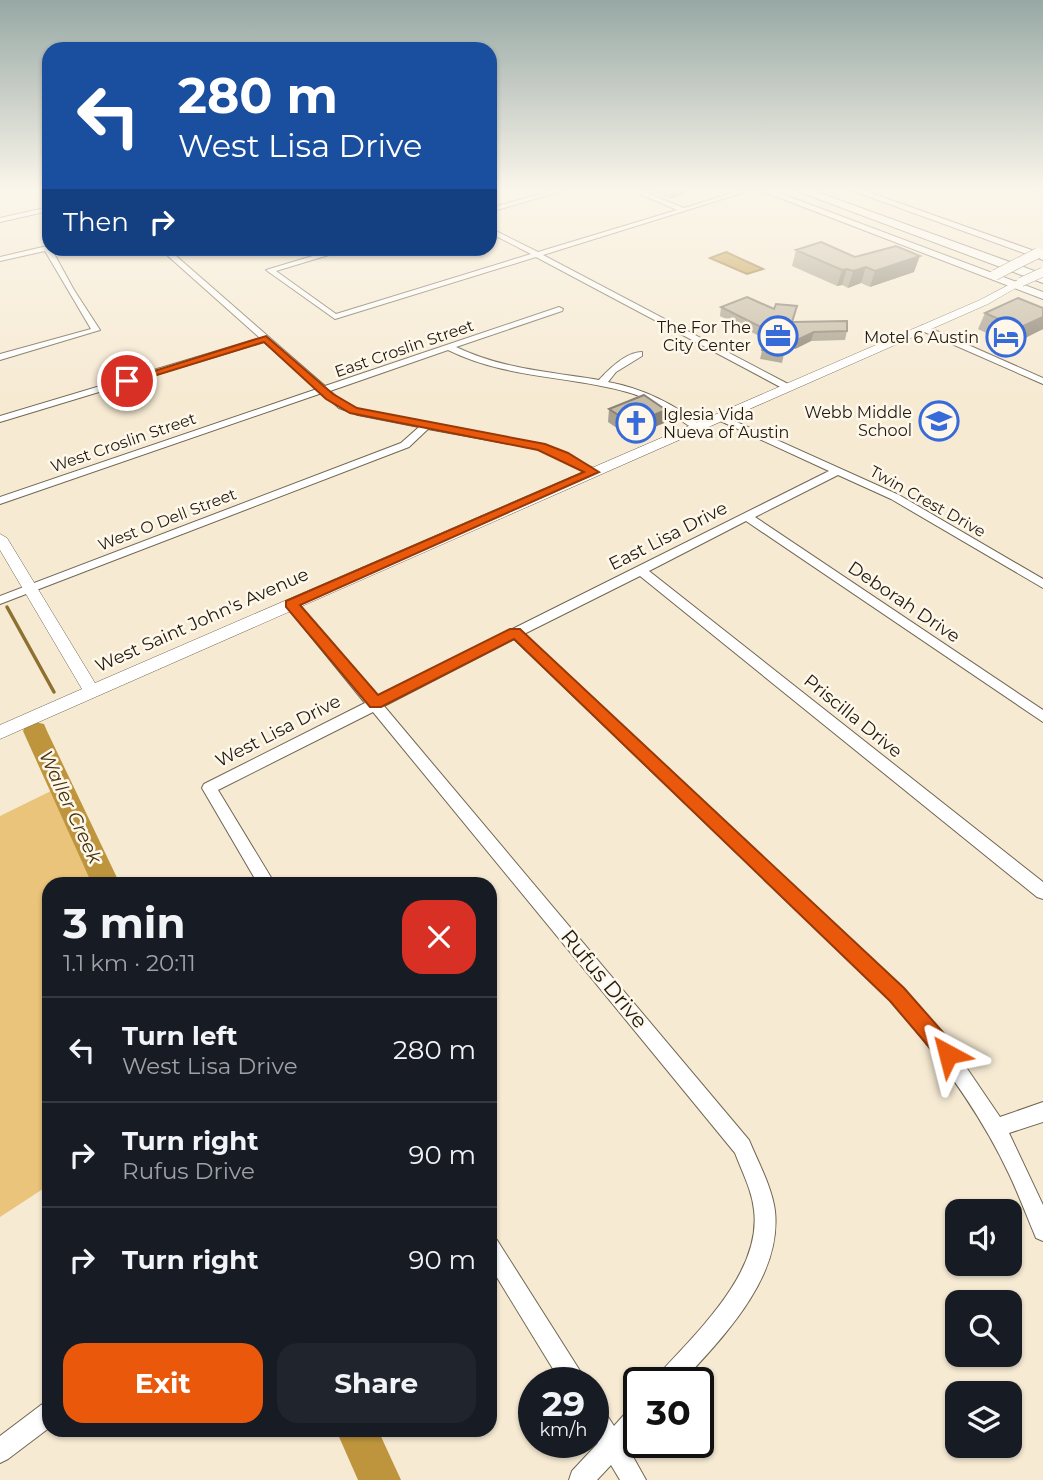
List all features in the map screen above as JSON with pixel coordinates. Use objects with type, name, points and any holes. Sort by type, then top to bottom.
[{"type":"highway","points":[[983,257],[1043,279]]},
{"type":"highway","points":[[1008,257],[1043,270]]},
{"type":"main road","points":[[938,257],[980,273],[1043,291]]},
{"type":"main road","points":[[955,257],[1043,291]]},
{"type":"main road","points":[[980,273],[995,275],[1035,257]]},
{"type":"street","points":[[0,357],[96,330],[52,257]]},
{"type":"street","points":[[172,257],[329,397],[354,411],[541,447],[593,472]]},
{"type":"street","points":[[316,257],[270,270],[335,317],[531,257]]},
{"type":"street","points":[[542,257],[787,387]]},
{"type":"street","name":"West Saint John's Avenue","points":[[0,732],[923,328],[1043,270]]},
{"type":"street","name":"East Croslin Street","points":[[257,413],[559,309]]},
{"type":"street","points":[[923,328],[1043,381]]},
{"type":"street","points":[[0,419],[266,339]]},
{"type":"street","points":[[449,347],[490,365],[601,384],[642,394],[697,427]]},
{"type":"street","points":[[601,384],[613,370],[639,354]]},
{"type":"street","name":"West Croslin Street","points":[[0,501],[257,413]]},
{"type":"street","name":"Twin Crest Drive","points":[[719,417],[895,497],[1043,584]]},
{"type":"street","name":"West O Dell Street","points":[[0,600],[404,445],[426,425]]},
{"type":"street","name":"East Lisa Drive","points":[[515,633],[837,471]]},
{"type":"street","name":"Deborah Drive","points":[[746,516],[1043,717]]},
{"type":"street","points":[[0,538],[91,691]]},
{"type":"street","name":"Priscilla Drive","points":[[640,570],[1043,892]]},
{"type":"street","name":"Rufus Drive","points":[[291,604],[376,703],[742,1147],[765,1213],[760,1259],[723,1318],[680,1367]]},
{"type":"street","points":[[515,633],[897,995],[932,1033],[964,1075],[997,1128],[1034,1205],[1043,1231]]},
{"type":"street","name":"West Lisa Drive","points":[[263,877],[209,788],[515,633]]},
{"type":"street","points":[[997,1128],[1043,1112]]},
{"type":"street","points":[[497,1258],[565,1367]]},
{"type":"street","points":[[0,1451],[42,1418]]},
{"type":"street","points":[[581,1480],[623,1433]]},
{"type":"street","points":[[609,1440],[634,1480]]},
{"type":"shaded area","points":[[737,257],[763,269],[747,274],[710,258]]},
{"type":"shaded area","points":[[55,789],[99,877],[42,877],[42,1190],[0,1217],[0,816]]},
{"type":"building","points":[[812,257],[917,257],[875,271],[866,267],[853,271],[842,270]]},
{"type":"building","points":[[747,297],[774,309],[776,304],[797,306],[792,322],[847,321],[847,331],[814,332],[797,340],[788,336],[784,354],[762,350],[767,330],[721,307]]},
{"type":"building","points":[[1018,298],[1043,308],[1043,317],[1019,328],[985,313]]},
{"type":"building","points":[[644,395],[666,410],[632,424],[609,409]]},
{"type":"waterway","name":"Waller Creek","points":[[7,607],[54,692]]},
{"type":"waterway","name":"Waller Creek","points":[[35,731],[103,877]]},
{"type":"waterway","name":"Waller Creek","points":[[360,1437],[380,1480]]},
{"type":"place","name":"The For The City Center","points":[[778,336]]},
{"type":"place","name":"Motel 6 Austin","points":[[1006,337]]},
{"type":"place","name":"Webb Middle School","points":[[939,421]]},
{"type":"place","name":"Iglesia Vida Nueva of Austin","points":[[636,423]]},
{"type":"route","points":[[127,381],[266,339],[329,397],[354,411],[541,447],[593,472],[291,604],[376,703],[515,633],[897,995],[948,1054]]}]
